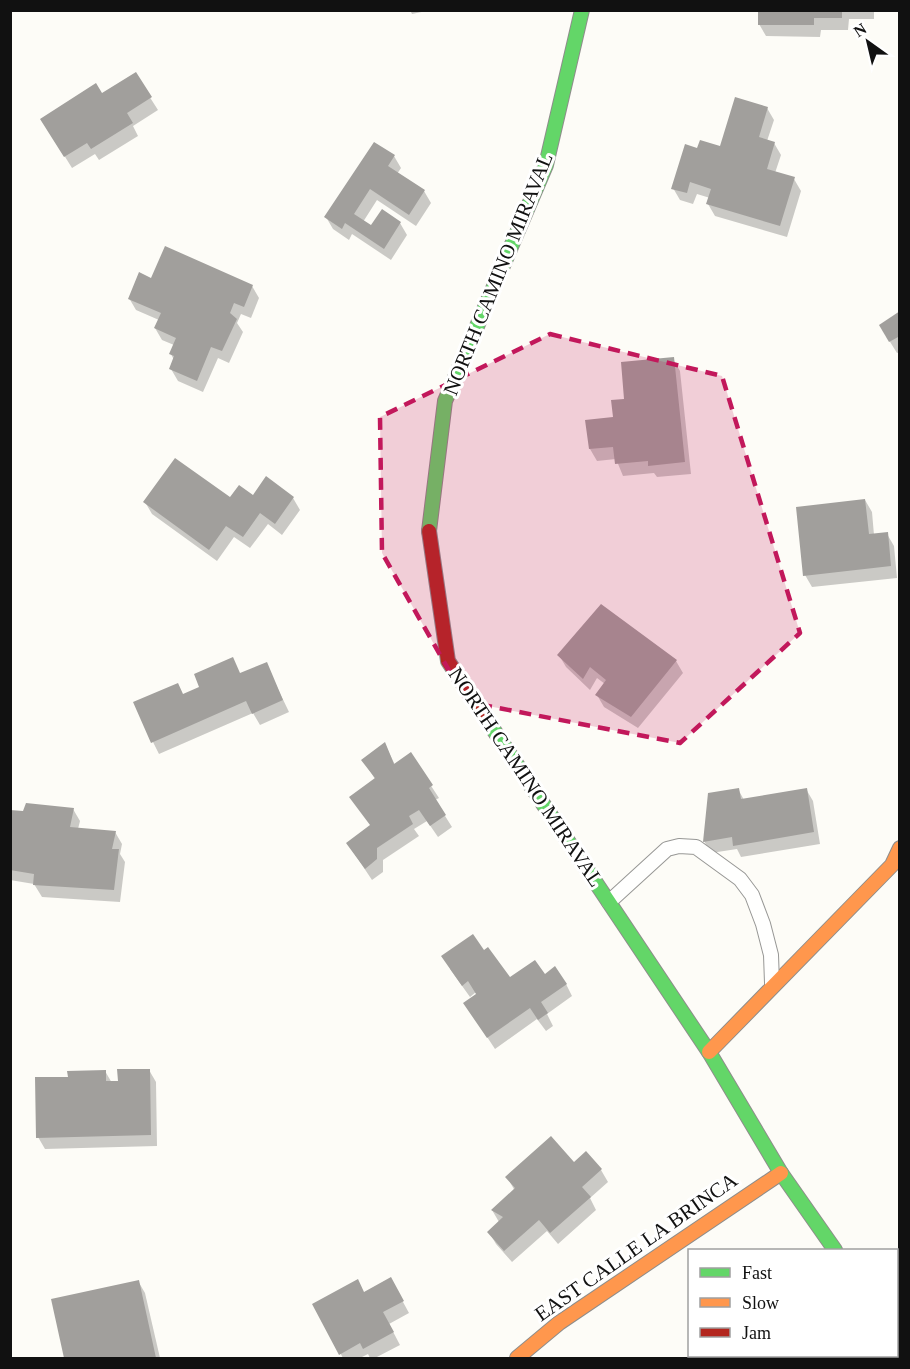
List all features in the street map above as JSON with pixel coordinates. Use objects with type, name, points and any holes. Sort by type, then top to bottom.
[{"type":"street","name":"NORTH CAMINO MIRAVAL","points":[[582,10],[546,165],[445,401],[429,533],[448,662],[709,1052],[781,1173],[834,1249]]},
{"type":"street","points":[[709,1052],[892,865],[900,848]]},
{"type":"street","name":"EAST CALLE LA BRINCA","points":[[517,1359],[559,1323],[781,1173]]},
{"type":"lane","points":[[609,902],[667,849],[680,846],[696,847],[740,879],[752,895],[764,924],[771,955],[772,986]]},
{"type":"highlighted area","points":[[550,334],[722,376],[800,633],[680,743],[467,702],[382,553],[380,417]]},
{"type":"building","points":[[758,10],[842,10],[842,18],[814,18],[814,25],[758,25]]},
{"type":"building","points":[[136,72],[152,97],[127,113],[133,123],[91,149],[87,143],[64,157],[40,119],[96,83],[102,93]]},
{"type":"building","points":[[735,97],[768,107],[759,137],[775,142],[767,169],[795,177],[780,226],[706,204],[711,189],[690,182],[687,193],[671,189],[685,144],[697,148],[700,140],[720,146]]},
{"type":"building","points":[[374,142],[395,155],[388,166],[425,190],[409,215],[370,189],[354,214],[371,225],[382,209],[401,222],[384,249],[345,223],[342,229],[324,217]]},
{"type":"building","points":[[165,246],[253,285],[244,307],[234,303],[230,313],[237,319],[222,351],[211,347],[197,381],[169,369],[174,356],[169,354],[176,338],[154,328],[161,313],[128,299],[139,272],[151,278]]},
{"type":"building","points":[[900,311],[900,336],[889,342],[879,325]]},
{"type":"building","points":[[674,357],[685,462],[648,466],[648,461],[615,464],[613,447],[589,449],[585,420],[613,417],[611,400],[624,399],[621,362]]},
{"type":"building","points":[[175,458],[230,497],[239,485],[253,495],[266,476],[294,497],[275,524],[260,513],[243,537],[226,526],[209,550],[143,502]]},
{"type":"building","points":[[865,499],[869,534],[888,532],[891,566],[803,576],[796,507]]},
{"type":"building","points":[[601,604],[677,660],[631,717],[595,695],[606,680],[590,667],[583,679],[557,655]]},
{"type":"building","points":[[233,657],[240,673],[267,662],[283,700],[252,714],[246,701],[151,743],[133,702],[178,683],[183,694],[199,687],[194,674]]},
{"type":"building","points":[[385,742],[394,764],[411,752],[433,785],[429,788],[446,815],[430,826],[419,810],[409,816],[413,824],[377,848],[377,859],[365,869],[346,843],[370,825],[349,797],[375,778],[361,760]]},
{"type":"building","points":[[739,788],[741,799],[807,788],[814,832],[733,846],[732,837],[703,842],[708,793]]},
{"type":"building","points":[[26,803],[74,808],[70,827],[116,831],[112,849],[119,849],[114,890],[33,885],[34,874],[10,870],[10,810],[23,811]]},
{"type":"building","points":[[473,934],[484,950],[488,947],[510,977],[535,960],[545,974],[555,966],[567,984],[541,1002],[548,1013],[538,1020],[530,1008],[487,1038],[463,1003],[476,994],[468,981],[462,986],[441,956]]},
{"type":"building","points":[[117,1069],[150,1069],[151,1135],[36,1138],[35,1077],[68,1077],[67,1071],[106,1070],[106,1081],[118,1081]]},
{"type":"building","points":[[551,1136],[574,1162],[586,1151],[602,1169],[582,1187],[591,1197],[550,1233],[539,1220],[504,1251],[487,1232],[503,1217],[491,1210],[515,1188],[505,1177]]},
{"type":"building","points":[[391,1277],[404,1301],[383,1312],[394,1332],[363,1349],[360,1343],[339,1355],[312,1304],[358,1279],[364,1292]]},
{"type":"building","points":[[139,1280],[156,1358],[64,1358],[51,1299]]},
{"type":"traffic: fast","points":[[429,531],[445,401],[546,165],[582,10]]},
{"type":"traffic: fast","points":[[485,717],[709,1052],[781,1173],[834,1249]]},
{"type":"traffic: slow","points":[[709,1052],[892,865],[900,848]]},
{"type":"traffic: slow","points":[[517,1358],[559,1323],[781,1173]]},
{"type":"traffic: jam","points":[[429,531],[448,661],[485,717]]}]
